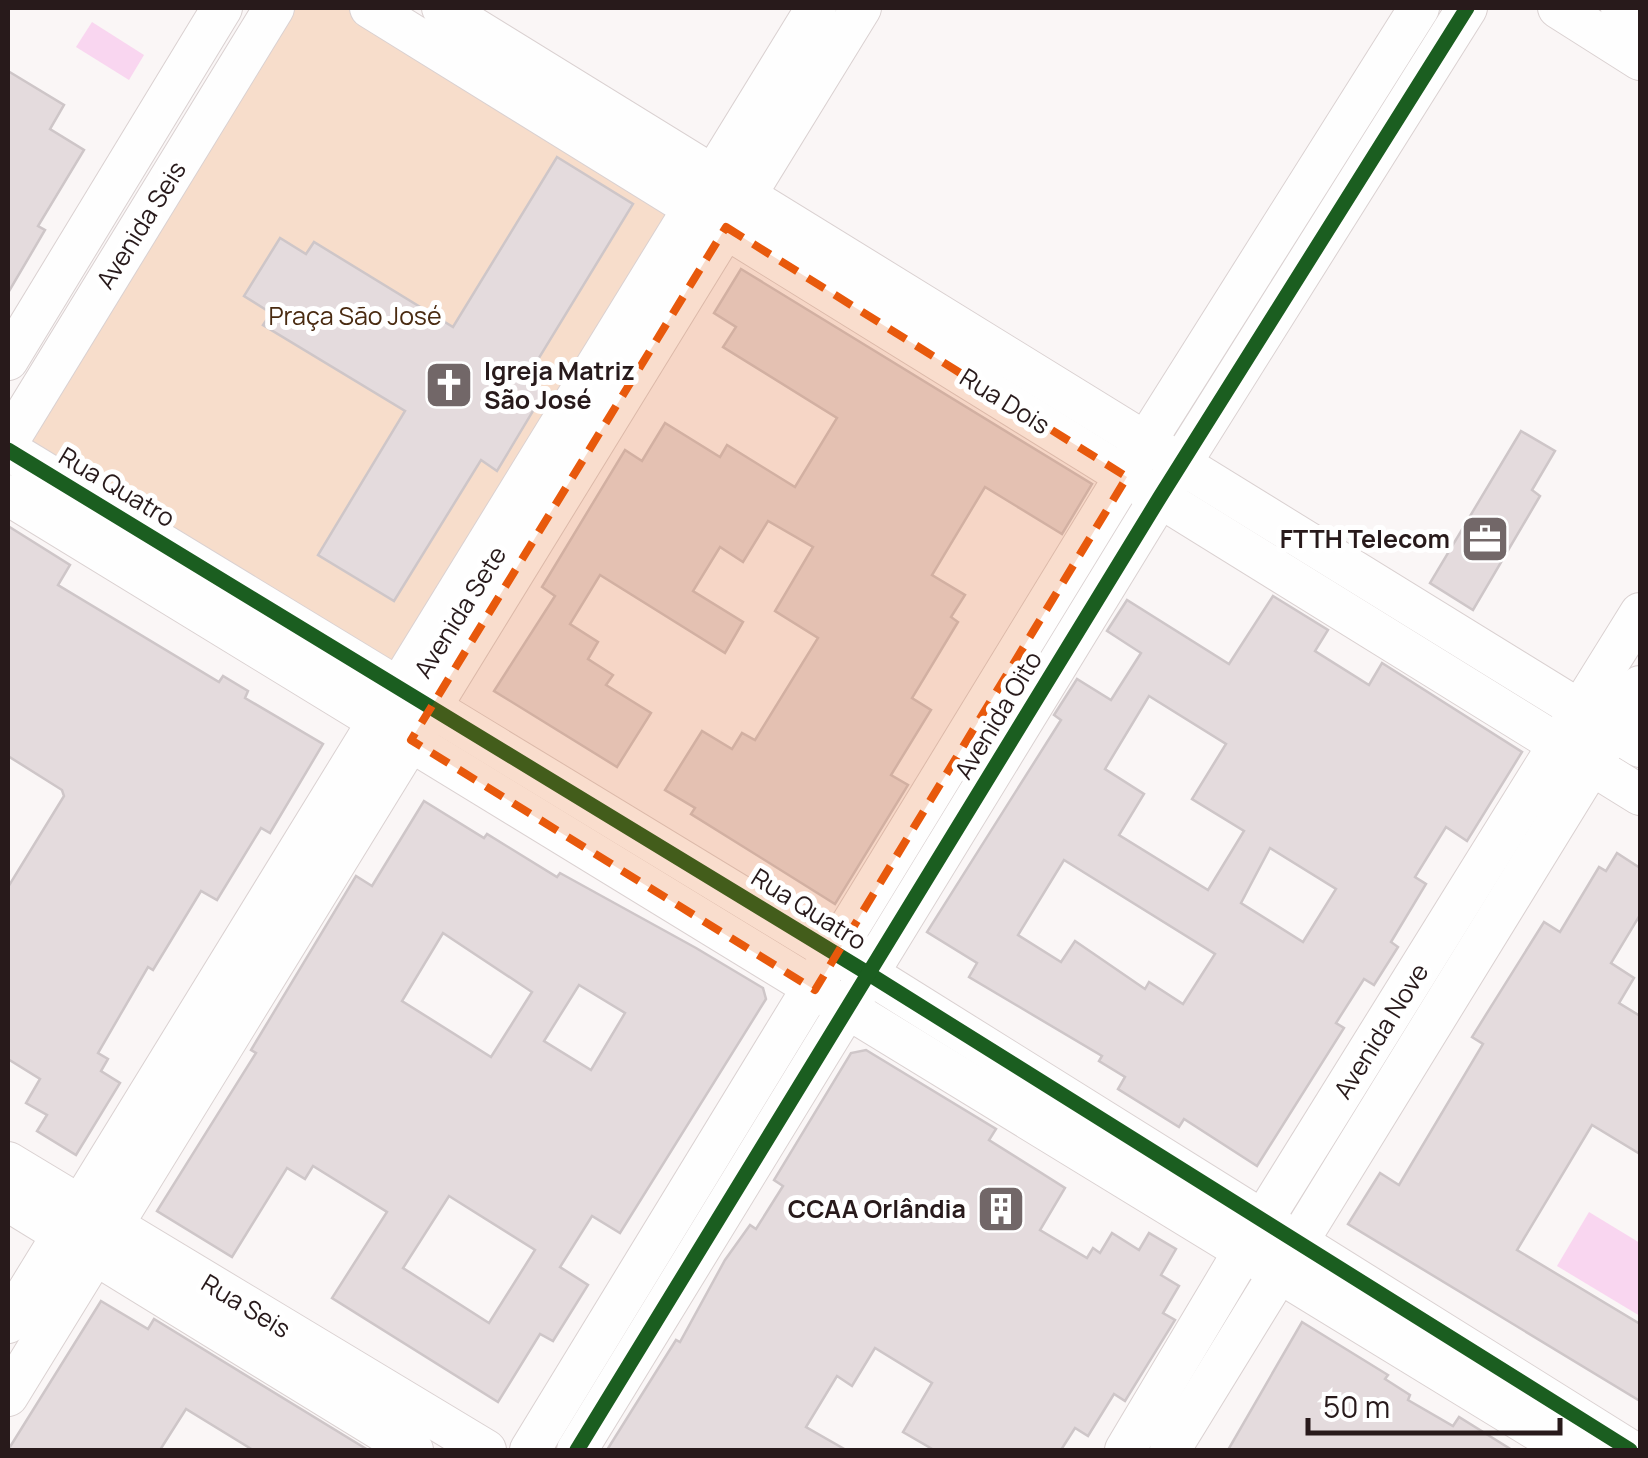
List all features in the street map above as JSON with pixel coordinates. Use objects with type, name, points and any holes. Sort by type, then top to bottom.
[{"type":"street","name":"Avenida Seis","points":[[8,360],[222,8]]},
{"type":"street","name":"Avenida Seis","points":[[8,442],[274,8]]},
{"type":"street","name":"Rua Dois","points":[[370,8],[720,202],[1153,470],[1640,794]]},
{"type":"street","name":"Rua Dois","points":[[442,8],[720,202]]},
{"type":"street","name":"Avenida Sete","points":[[720,202],[816,8]]},
{"type":"street","name":"Avenida Sete","points":[[8,1396],[87,1230],[720,202],[861,8]]},
{"type":"street","name":"Avenida Oito","points":[[530,1450],[830,999],[869,974],[1419,8]]},
{"type":"street","name":"Avenida Oito","points":[[577,1450],[830,999],[835,954],[1153,470],[1467,8]]},
{"type":"street","points":[[1558,8],[1640,60]]},
{"type":"street","points":[[1621,8],[1640,20]]},
{"type":"street","name":"Rua Quatro","points":[[8,450],[830,999],[1630,1450]]},
{"type":"street","name":"Rua Dois","points":[[1153,470],[1612,729]]},
{"type":"street","name":"Rua Quatro","points":[[8,495],[869,974],[1252,1236]]},
{"type":"street","name":"Avenida Nove","points":[[1612,729],[1640,613]]},
{"type":"street","name":"Avenida Nove","points":[[1125,1450],[1252,1236],[1576,755],[1612,729],[1640,686]]},
{"type":"street","name":"Avenida Nove","points":[[1170,1450],[1287,1257],[1576,755]]},
{"type":"street","name":"Rua Seis","points":[[8,1162],[87,1230],[413,1450]]},
{"type":"street","name":"Rua Seis","points":[[8,1201],[87,1230],[486,1450]]},
{"type":"street","name":"Avenida Sete","points":[[8,1323],[87,1230]]},
{"type":"street","name":"Rua Quatro","points":[[1287,1257],[1569,1450]]},
{"type":"highlighted area","points":[[726,227],[1127,477],[815,990],[411,740]]},
{"type":"green space","name":"Praça São José","points":[[273,8],[370,8],[695,205],[399,687],[8,450]]},
{"type":"shaded area","points":[[92,22],[144,55],[129,80],[76,47]]},
{"type":"shaded area","points":[[1589,1212],[1640,1243],[1640,1316],[1557,1266]]},
{"type":"building","points":[[8,71],[64,105],[50,129],[84,150],[38,226],[45,230],[8,293]]},
{"type":"building","name":"Igreja Matriz São José","points":[[557,157],[633,204],[526,379],[545,391],[497,471],[481,460],[394,601],[318,555],[405,411],[263,325],[271,313],[244,296],[280,238],[306,254],[314,242],[453,327]]},
{"type":"building","points":[[741,269],[1092,484],[1062,534],[985,487],[932,575],[965,595],[951,617],[958,622],[912,698],[931,710],[891,775],[908,785],[835,904],[691,814],[695,808],[665,790],[702,731],[732,749],[742,733],[755,740],[818,638],[775,611],[813,547],[768,521],[743,562],[720,547],[693,591],[743,622],[725,653],[600,575],[570,624],[598,642],[588,659],[613,675],[606,685],[651,713],[617,767],[494,691],[555,596],[542,587],[625,450],[642,461],[665,423],[720,457],[727,445],[795,487],[837,418],[723,347],[736,327],[714,313]]},
{"type":"building","name":"FTTH Telecom","points":[[1521,431],[1555,451],[1532,490],[1540,496],[1473,610],[1430,583]]},
{"type":"building","points":[[8,526],[70,565],[58,585],[219,682],[223,676],[248,691],[245,698],[323,744],[270,833],[261,828],[217,900],[201,891],[153,970],[148,967],[98,1053],[108,1059],[101,1071],[120,1083],[76,1155],[37,1131],[47,1115],[26,1103],[40,1079],[8,1059],[8,887],[64,796],[62,790],[8,756]]},
{"type":"building","points":[[1273,596],[1328,630],[1315,651],[1369,685],[1382,663],[1522,752],[1467,841],[1446,827],[1415,877],[1426,884],[1391,942],[1398,947],[1374,985],[1364,979],[1336,1023],[1344,1028],[1257,1166],[1184,1119],[1179,1127],[1118,1089],[1125,1077],[1099,1061],[1102,1056],[969,977],[977,963],[927,932],[1061,720],[1054,715],[1077,679],[1111,700],[1141,653],[1107,631],[1127,600],[1229,664]],"holes":[[[1149,696],[1226,744],[1192,799],[1244,831],[1208,890],[1119,835],[1144,794],[1105,769]],[[1270,848],[1336,889],[1303,942],[1241,903]],[[1064,860],[1215,954],[1183,1004],[1149,982],[1145,989],[1075,941],[1061,962],[1018,935]]]},
{"type":"building","points":[[424,801],[484,838],[487,834],[557,877],[560,873],[696,948],[763,988],[766,999],[620,1233],[592,1216],[560,1267],[588,1285],[553,1341],[540,1334],[498,1402],[332,1298],[387,1212],[313,1166],[305,1179],[287,1168],[232,1257],[157,1211],[256,1053],[251,1050],[356,876],[372,886]],"holes":[[[443,933],[532,992],[491,1057],[402,1001]],[[579,985],[625,1013],[591,1070],[544,1041]],[[449,1196],[535,1250],[489,1323],[403,1268]]]},
{"type":"building","points":[[1617,853],[1640,868],[1640,915],[1611,963],[1634,978],[1619,1003],[1640,1016],[1640,1154],[1592,1125],[1517,1250],[1640,1324],[1640,1401],[1348,1224],[1380,1173],[1399,1185],[1483,1044],[1472,1037],[1544,922],[1560,932],[1599,867],[1606,871]]},
{"type":"building","points":[[866,1050],[996,1129],[989,1140],[1065,1188],[1040,1230],[1087,1258],[1093,1248],[1100,1253],[1112,1233],[1139,1250],[1149,1233],[1176,1249],[1161,1275],[1179,1286],[1163,1313],[1175,1320],[1125,1401],[1114,1394],[1088,1436],[1075,1428],[1061,1450],[934,1450],[903,1432],[932,1383],[875,1348],[852,1386],[837,1376],[806,1427],[846,1450],[607,1450],[676,1340],[680,1342],[725,1260],[750,1225],[756,1229],[783,1186],[774,1180],[851,1053]]},
{"type":"building","points":[[101,1301],[148,1329],[154,1319],[368,1450],[253,1450],[186,1409],[160,1450],[8,1450]]},
{"type":"building","points":[[1302,1322],[1388,1375],[1385,1379],[1410,1395],[1408,1400],[1453,1426],[1459,1417],[1512,1450],[1228,1450]]},
{"type":"cycle path","points":[[577,1450],[1160,497],[1467,8]]},
{"type":"cycle path","points":[[8,450],[869,974],[1630,1450]]},
{"type":"place","name":"Igreja Matriz São José","points":[[449,385]]},
{"type":"place","name":"FTTH Telecom","points":[[1485,539]]},
{"type":"place","name":"CCAA Orlândia","points":[[1001,1209]]}]
